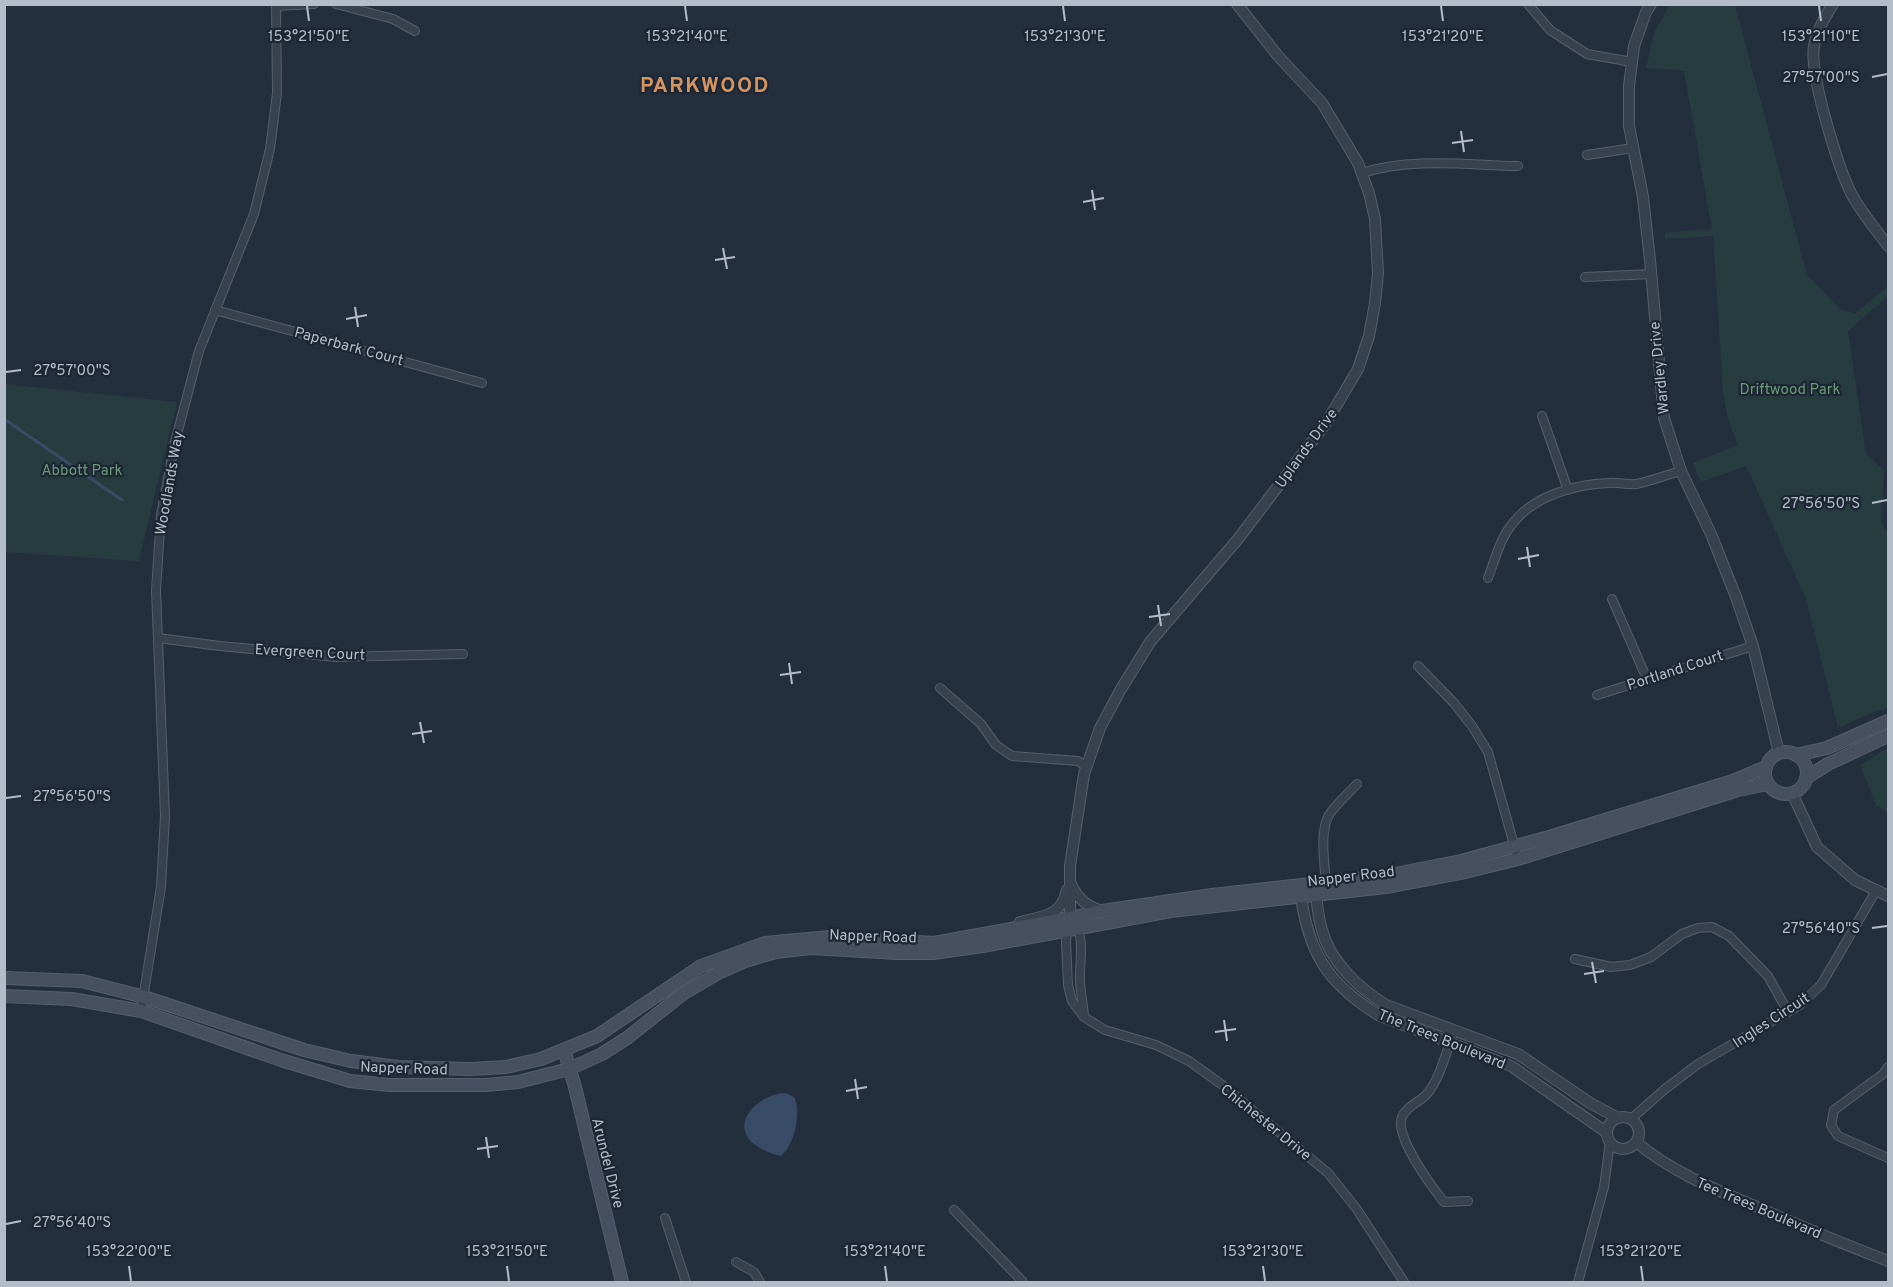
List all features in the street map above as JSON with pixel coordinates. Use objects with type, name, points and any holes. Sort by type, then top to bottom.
[{"type":"main road","points":[[1796,755],[1806,766],[1806,778],[1803,785],[1792,793],[1785,794],[1775,791],[1768,784],[1765,776],[1769,760],[1779,753],[1796,755],[1827,748],[1888,721]]},
{"type":"main road","points":[[1806,778],[1828,764],[1888,736]]},
{"type":"main road","name":"Napper Road","points":[[1321,889],[1429,868],[1549,837],[1733,781],[1766,767]]},
{"type":"main road","name":"Napper Road","points":[[4,996],[66,998],[141,1011],[281,1060],[350,1081],[390,1085],[486,1085],[518,1082],[569,1069],[612,1048],[684,993],[720,972],[761,956],[810,948],[933,953],[983,946],[1071,926],[1102,911],[1321,889],[1409,883],[1518,859],[1738,790],[1768,784]]},
{"type":"main road","name":"Napper Road","points":[[4,978],[82,981],[144,997],[304,1050],[368,1064],[439,1068],[504,1067],[528,1063],[597,1036],[701,966],[765,943],[830,937],[934,943],[985,934],[1071,926],[1300,891]]},
{"type":"main road","name":"Arundel Drive","points":[[564,1050],[622,1282]]},
{"type":"street","points":[[276,5],[314,4]]},
{"type":"street","points":[[336,4],[393,19],[415,31]]},
{"type":"street","name":"Uplands Drive","points":[[1071,926],[1072,855],[1086,767],[1100,728],[1150,642],[1238,539],[1326,423],[1358,369],[1369,336],[1375,303],[1378,273],[1375,219],[1362,174],[1341,132],[1322,103],[1278,56],[1237,4]]},
{"type":"street","points":[[1528,4],[1550,30],[1587,54],[1632,62]]},
{"type":"street","name":"Wardley Drive","points":[[1651,4],[1634,46],[1629,86],[1629,126],[1643,197],[1664,418],[1681,471],[1711,534],[1753,646],[1779,753]]},
{"type":"street","points":[[1833,4],[1822,22],[1814,47],[1815,77],[1846,182],[1864,214],[1888,246]]},
{"type":"street","name":"Woodlands Way","points":[[141,1011],[161,887],[165,816],[156,590],[161,515],[175,442],[196,362],[254,214],[270,149],[277,93],[276,5]]},
{"type":"street","points":[[1587,155],[1633,148]]},
{"type":"street","points":[[1362,174],[1377,168],[1423,164],[1518,166]]},
{"type":"street","points":[[1585,278],[1652,274]]},
{"type":"street","name":"Paperbark Court","points":[[216,310],[482,383]]},
{"type":"street","points":[[1542,416],[1568,490]]},
{"type":"street","points":[[1488,578],[1502,541],[1512,523],[1531,507],[1579,486],[1610,482],[1635,484],[1681,471]]},
{"type":"street","points":[[1612,599],[1647,679]]},
{"type":"street","name":"Evergreen Court","points":[[158,638],[337,657],[463,654]]},
{"type":"street","name":"Portland Court","points":[[1597,695],[1753,646]]},
{"type":"street","points":[[1418,666],[1472,726],[1488,752],[1518,859]]},
{"type":"street","points":[[940,688],[981,724],[996,745],[1012,756],[1078,761],[1086,767]]},
{"type":"street","points":[[1321,889],[1323,830],[1329,815],[1357,784]]},
{"type":"street","points":[[1792,793],[1817,847],[1855,880],[1888,896]]},
{"type":"street","points":[[1070,881],[1077,897],[1084,903],[1102,911]]},
{"type":"street","points":[[985,934],[998,928],[1052,914],[1065,900],[1070,881]]},
{"type":"street","name":"The Trees Boulevard","points":[[1321,889],[1322,932],[1328,946],[1347,972],[1370,995],[1386,1005],[1518,1054],[1590,1103],[1618,1118]]},
{"type":"street","name":"Ingles Circuit","points":[[1631,1119],[1698,1064],[1800,1005],[1821,985],[1877,889]]},
{"type":"street","name":"The Trees Boulevard","points":[[1300,891],[1315,952],[1342,987],[1363,1006],[1380,1016],[1511,1066],[1608,1137]]},
{"type":"street","points":[[1071,926],[1084,1017]]},
{"type":"street","points":[[1071,926],[1068,985],[1072,1001],[1084,1017]]},
{"type":"street","points":[[1575,959],[1611,967],[1630,965],[1651,957],[1682,934],[1698,928],[1712,927],[1729,936],[1768,976],[1788,1012]]},
{"type":"street","name":"Chichester Drive","points":[[1084,1017],[1105,1030],[1156,1045],[1189,1061],[1221,1084],[1328,1173],[1356,1208],[1404,1282]]},
{"type":"street","points":[[1454,1031],[1435,1081],[1425,1095],[1402,1117],[1401,1133],[1431,1186],[1444,1202],[1468,1201]]},
{"type":"street","points":[[1887,1073],[1834,1110],[1831,1125],[1838,1136],[1888,1158]]},
{"type":"street","points":[[1578,1282],[1604,1187],[1608,1137],[1609,1125],[1618,1118],[1631,1119],[1639,1131],[1636,1142],[1632,1146],[1620,1149],[1608,1137]]},
{"type":"street","name":"Tee Trees Boulevard","points":[[1636,1142],[1657,1160],[1691,1179],[1888,1262]]},
{"type":"street","points":[[954,1210],[1023,1282]]},
{"type":"street","points":[[665,1218],[686,1282]]},
{"type":"street","points":[[736,1262],[754,1272],[760,1282]]},
{"type":"green space","name":"Driftwood Park","points":[[1669,5],[1735,5],[1807,275],[1841,310],[1856,313],[1888,286],[1888,296],[1848,331],[1866,454],[1884,470],[1881,521],[1888,533],[1888,708],[1838,728],[1806,599],[1746,466],[1701,482],[1693,463],[1738,445],[1728,420],[1723,392],[1713,236],[1665,239],[1665,233],[1712,229],[1684,71],[1646,68],[1654,33]]},
{"type":"green space","name":"Abbott Park","points":[[4,384],[177,402],[139,561],[5,552]]},
{"type":"green space","points":[[1888,748],[1888,813],[1876,805],[1860,765]]},
{"type":"water","points":[[786,1093],[794,1097],[797,1119],[790,1145],[781,1156],[761,1149],[748,1139],[744,1126],[750,1111],[756,1105],[770,1096]]},
{"type":"waterway","points":[[4,419],[122,500]]},
{"type":"district","name":"PARKWOOD","points":[[705,85]]}]
